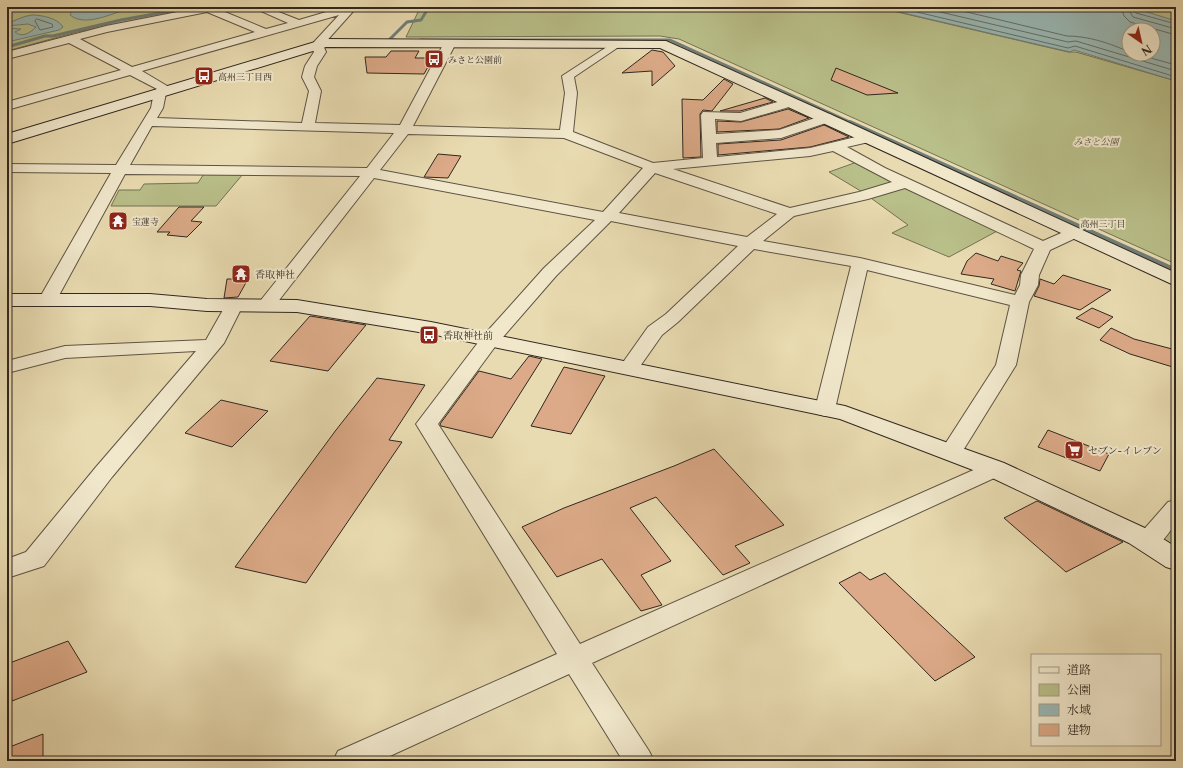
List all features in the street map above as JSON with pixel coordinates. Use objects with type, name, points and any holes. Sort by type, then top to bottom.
[{"type":"street","points":[[7,56],[69,38],[138,22],[220,7]]},
{"type":"street","points":[[257,7],[298,23]]},
{"type":"street","points":[[7,106],[351,7]]},
{"type":"street","points":[[308,127],[315,91],[308,77],[311,66],[320,52],[317,47],[318,44],[351,7]]},
{"type":"street","points":[[208,9],[265,32]]},
{"type":"street","points":[[69,38],[131,70],[164,91]]},
{"type":"street","points":[[7,139],[318,44],[345,42],[616,44],[668,46],[1176,280]]},
{"type":"street","points":[[267,304],[405,129],[450,43]]},
{"type":"street","points":[[566,134],[571,93],[568,76],[616,44]]},
{"type":"street","points":[[48,299],[108,194],[120,169],[157,108],[164,91]]},
{"type":"street","points":[[710,161],[708,115],[741,117],[790,102]]},
{"type":"street","points":[[709,139],[781,134],[827,118]]},
{"type":"street","points":[[148,122],[566,134],[652,167],[789,213]]},
{"type":"street","points":[[639,761],[492,530],[427,424],[490,340],[550,272],[607,217],[652,167],[810,152],[836,147],[868,138]]},
{"type":"street","points":[[836,147],[880,171],[1043,247]]},
{"type":"street","points":[[7,168],[371,172],[860,263],[1020,302]]},
{"type":"street","points":[[628,368],[655,331],[672,318],[750,243],[789,213],[864,196],[906,183]]},
{"type":"street","points":[[951,452],[1006,365],[1020,302],[1029,285],[1030,275],[1043,247],[1074,233]]},
{"type":"street","points":[[825,409],[860,263]]},
{"type":"street","points":[[7,300],[150,300],[207,305],[267,304],[297,306],[371,317],[490,340],[825,409],[862,419],[995,469],[1147,541],[1176,560]]},
{"type":"street","points":[[7,569],[35,558],[104,472],[217,339],[234,305]]},
{"type":"street","points":[[7,367],[64,352],[212,345]]},
{"type":"street","points":[[348,761],[575,660],[995,469]]},
{"type":"street","points":[[1147,541],[1176,508]]},
{"type":"green space","points":[[7,7],[206,7],[77,32],[7,51]]},
{"type":"green space","name":"みさと公園","points":[[876,7],[1068,52],[1076,52],[1176,81],[1176,264],[679,39],[660,36],[406,37],[419,10],[355,8]]},
{"type":"green space","points":[[1120,7],[1176,7],[1176,24]]},
{"type":"green space","points":[[857,162],[999,230],[949,257],[892,233],[908,225],[864,193],[829,172]]},
{"type":"green space","points":[[205,172],[243,174],[216,206],[111,206],[119,190],[140,190],[144,184],[198,183]]},
{"type":"green space","points":[[1176,520],[1176,550],[1159,540]]},
{"type":"water","points":[[81,7],[149,7],[130,9],[92,20],[76,19],[70,15],[73,9]]},
{"type":"water","points":[[878,7],[1131,7],[1176,21],[1176,81],[1074,50],[1070,52]]},
{"type":"water","points":[[32,15],[44,16],[53,19],[63,27],[59,30],[7,42],[7,39],[12,36],[7,34],[7,28],[21,29],[15,32],[23,35],[29,33],[36,27],[28,24],[7,26],[7,23]]},
{"type":"building","points":[[652,50],[663,52],[675,66],[652,86],[652,71],[622,73]]},
{"type":"building","points":[[391,51],[419,51],[415,58],[433,58],[424,74],[367,73],[365,57],[386,57]]},
{"type":"building","points":[[836,68],[898,93],[867,95],[831,80]]},
{"type":"building","points":[[724,79],[733,84],[712,111],[703,110],[700,114],[701,157],[683,158],[682,99],[703,100]]},
{"type":"building","points":[[765,98],[773,102],[740,111],[720,111]]},
{"type":"building","points":[[788,109],[809,118],[779,129],[717,132],[717,121],[741,122]]},
{"type":"building","points":[[824,125],[849,137],[810,147],[718,155],[718,144],[781,140]]},
{"type":"building","points":[[438,154],[461,156],[448,178],[424,177]]},
{"type":"building","points":[[179,207],[204,207],[191,221],[202,222],[187,237],[167,235],[170,232],[157,232]]},
{"type":"building","points":[[976,253],[998,261],[1001,256],[1023,263],[1017,270],[1021,271],[1015,291],[991,284],[994,279],[961,274],[967,261]]},
{"type":"building","points":[[1063,275],[1111,290],[1080,310],[1034,296],[1039,286],[1040,279],[1054,284]]},
{"type":"building","points":[[227,279],[248,279],[238,297],[224,298]]},
{"type":"building","points":[[1092,308],[1113,317],[1099,328],[1076,318]]},
{"type":"building","points":[[310,316],[366,325],[328,371],[270,361]]},
{"type":"building","points":[[1111,328],[1134,339],[1176,350],[1176,368],[1130,354],[1100,340]]},
{"type":"building","points":[[529,356],[542,359],[492,438],[441,426],[440,424],[479,371],[511,379]]},
{"type":"building","points":[[564,367],[605,376],[571,434],[531,426]]},
{"type":"building","points":[[377,378],[425,385],[389,440],[402,442],[306,583],[235,567],[336,430]]},
{"type":"building","points":[[221,400],[268,411],[232,447],[185,433]]},
{"type":"building","name":"セブン-イレブン","points":[[1048,430],[1109,454],[1100,471],[1038,447]]},
{"type":"building","points":[[714,449],[784,525],[735,546],[750,563],[723,575],[656,497],[630,508],[671,561],[641,575],[662,605],[641,611],[602,559],[557,577],[522,527],[564,508]]},
{"type":"building","points":[[1037,501],[1123,542],[1066,572],[1004,518]]},
{"type":"building","points":[[860,572],[870,580],[885,573],[975,657],[935,681],[839,583]]},
{"type":"building","points":[[68,641],[87,672],[12,701],[7,664]]},
{"type":"building","points":[[43,734],[43,758],[35,761],[7,761],[7,748]]},
{"type":"waterway","points":[[7,11],[20,7]]},
{"type":"waterway","points":[[7,47],[45,36],[53,36],[121,20],[193,7]]},
{"type":"waterway","points":[[395,40],[389,40],[407,22],[421,20],[429,7]]},
{"type":"waterway","points":[[420,40],[670,40],[852,123]]},
{"type":"waterway","points":[[850,122],[1176,270]]},
{"type":"place","name":"みさと公園前","points":[[434,59]]},
{"type":"place","name":"高州三丁目西","points":[[204,76]]},
{"type":"place","name":"宝蓮寺","points":[[118,221]]},
{"type":"place","name":"香取神社","points":[[241,274]]},
{"type":"place","name":"香取神社前","points":[[429,335]]},
{"type":"place","name":"セブン-イレブン","points":[[1074,450]]},
{"type":"district","name":"高州三丁目","points":[[1103,223]]}]
